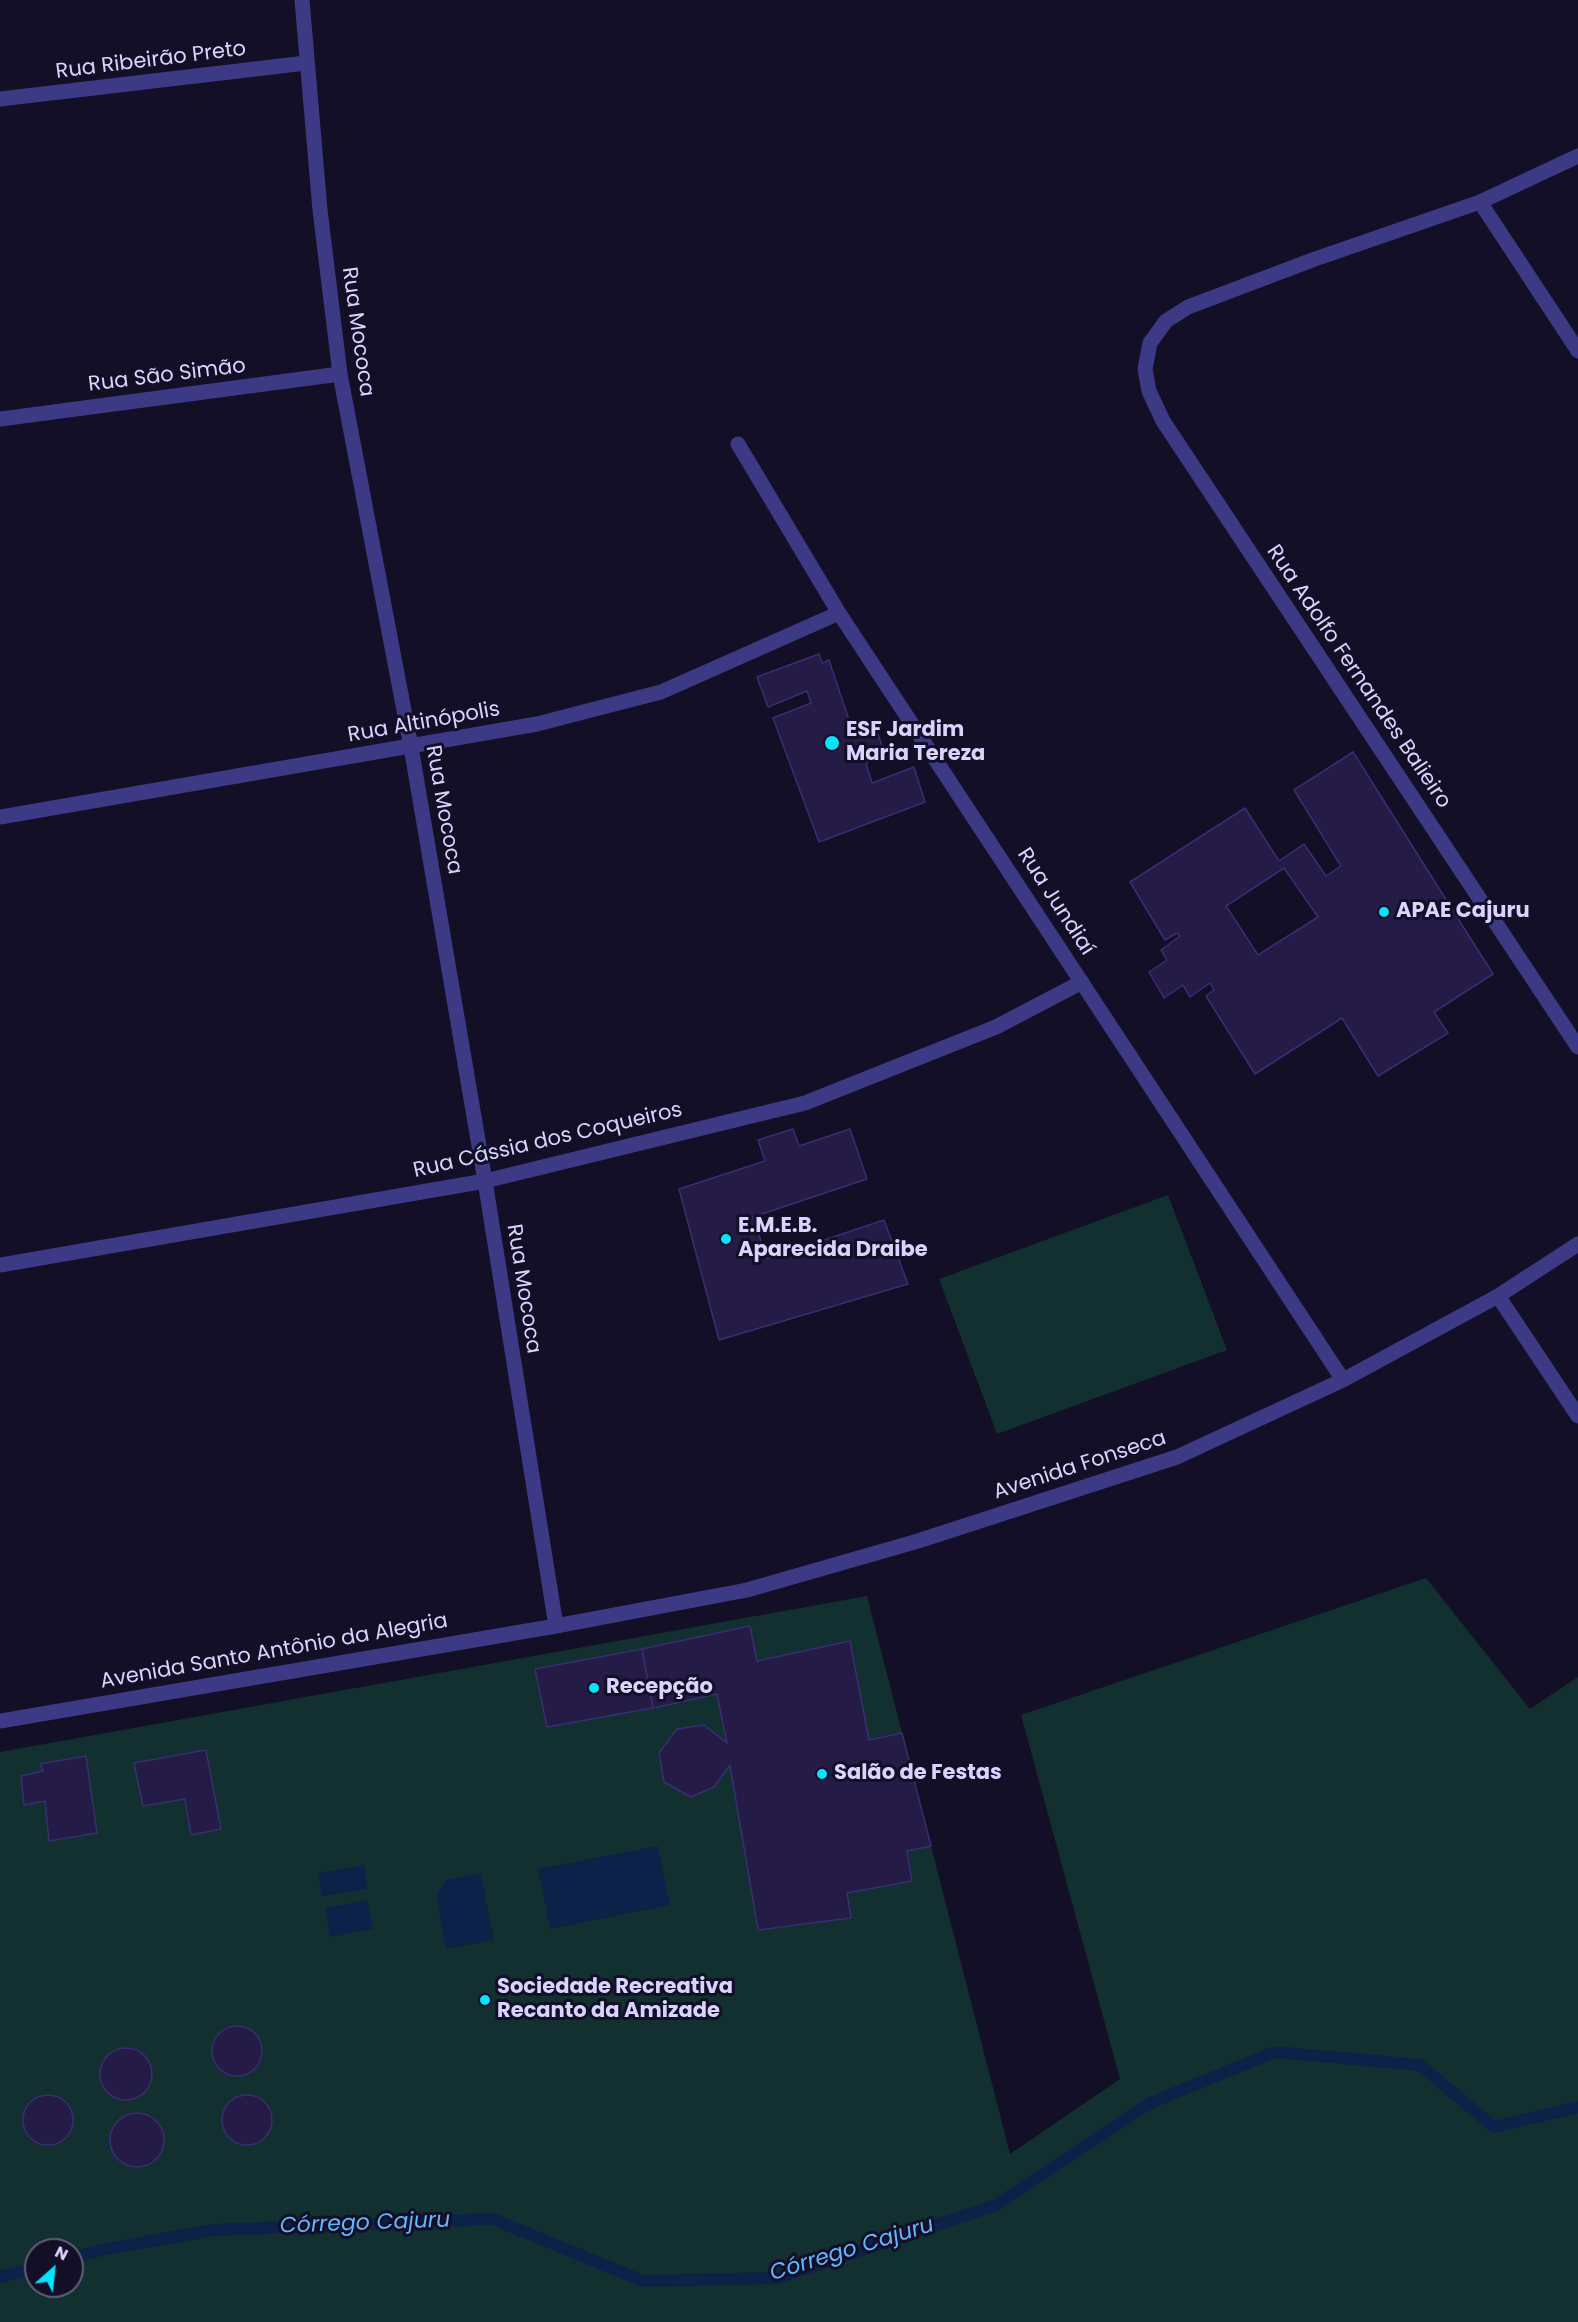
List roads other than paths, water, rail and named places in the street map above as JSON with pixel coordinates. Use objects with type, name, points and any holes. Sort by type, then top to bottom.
[{"type":"street","name":"Rua Mococa","points":[[302,0],[320,210],[340,374],[411,747],[485,1181],[556,1626]]},
{"type":"street","name":"Rua Ribeirão Preto","points":[[0,99],[306,63]]},
{"type":"street","points":[[1578,156],[1480,202],[1578,351]]},
{"type":"street","name":"Rua Adolfo Fernandes Balieiro","points":[[1480,202],[1315,259],[1188,307],[1166,321],[1150,343],[1144,369],[1149,391],[1163,421],[1578,1047]]},
{"type":"street","name":"Rua São Simão","points":[[0,419],[340,374]]},
{"type":"street","name":"Rua Jundiaí","points":[[738,444],[839,613],[1342,1380]]},
{"type":"street","name":"Rua Altinópolis","points":[[0,817],[537,724],[661,692],[839,613]]},
{"type":"street","name":"Rua Cássia dos Coqueiros","points":[[0,1265],[485,1181],[805,1103],[996,1027],[1082,982]]},
{"type":"street","name":"Avenida Fonseca","points":[[556,1626],[747,1590],[918,1541],[1177,1457],[1342,1380],[1498,1296],[1578,1244]]},
{"type":"street","points":[[1498,1296],[1578,1416]]},
{"type":"street","name":"Avenida Santo Antônio da Alegria","points":[[0,1721],[556,1626]]},
{"type":"water","points":[[658,1846],[670,1905],[550,1929],[538,1869]]},
{"type":"water","points":[[364,1865],[368,1889],[322,1896],[318,1873]]},
{"type":"water","points":[[481,1873],[494,1940],[446,1949],[436,1895],[446,1880]]},
{"type":"water","points":[[367,1900],[373,1929],[330,1937],[325,1908]]},
{"type":"waterway","name":"Córrego Cajuru","points":[[84,2255],[213,2230],[493,2219],[643,2281],[778,2278],[996,2205],[1150,2103],[1275,2052],[1420,2065],[1494,2127],[1578,2107]]},
{"type":"waterway","name":"Córrego Cajuru","points":[[0,2277],[24,2271]]},
{"type":"place","name":"ESF Jardim Maria Tereza","points":[[832,743]]},
{"type":"place","name":"APAE Cajuru","points":[[1384,912]]},
{"type":"place","name":"E.M.E.B. Aparecida Draibe","points":[[726,1239]]},
{"type":"place","name":"Recepção","points":[[594,1688]]},
{"type":"place","name":"Salão de Festas","points":[[822,1774]]},
{"type":"place","name":"Sociedade Recreativa Recanto da Amizade","points":[[485,2000]]}]
